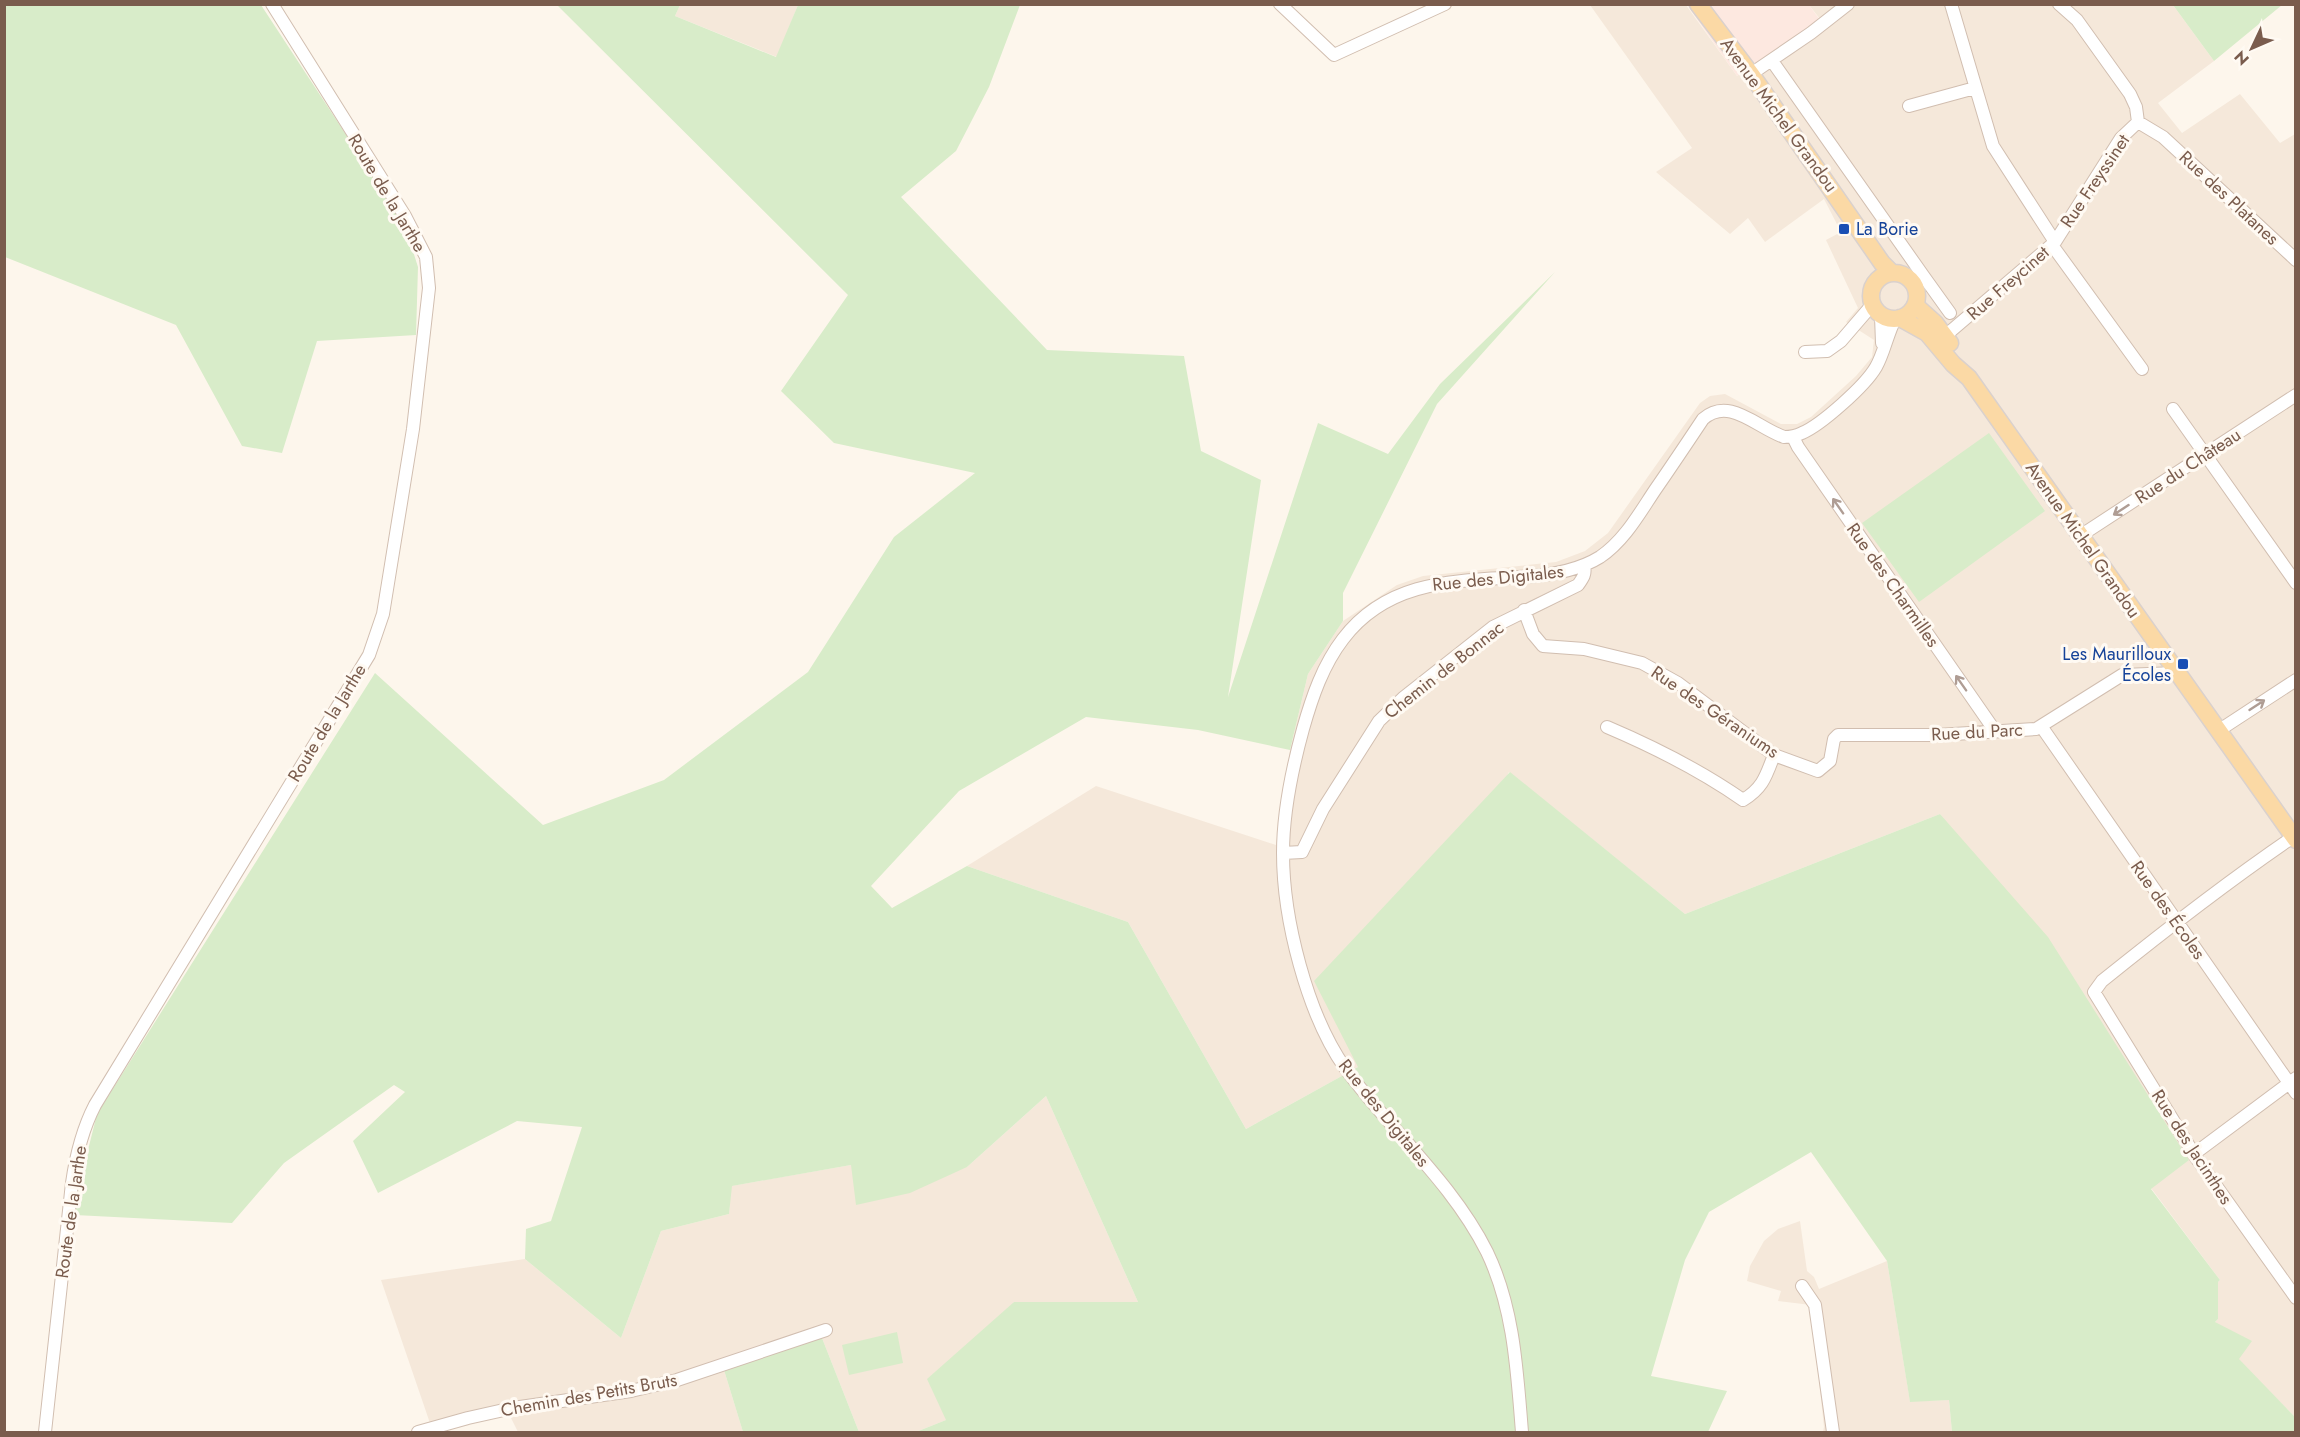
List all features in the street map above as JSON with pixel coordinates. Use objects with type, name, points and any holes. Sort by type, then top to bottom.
[{"type":"main road","name":"Avenue Michel Grandou","points":[[1698,4],[1751,74],[1857,227],[1885,277]]},
{"type":"main road","points":[[1899,274],[1917,278],[1917,292],[1912,311],[1887,314],[1871,292],[1885,277],[1899,274]]},
{"type":"main road","name":"Avenue Michel Grandou","points":[[1915,304],[1962,358],[1969,378]]},
{"type":"main road","name":"Avenue Michel Grandou","points":[[1887,314],[1916,327],[1934,339],[1953,364],[1969,378],[2294,838]]},
{"type":"street","name":"Route de la Jarthe","points":[[45,1432],[75,1157],[83,1129],[95,1105],[369,655],[383,614],[411,441],[429,288],[426,257],[405,216],[272,4]]},
{"type":"street","points":[[1280,4],[1334,56],[1445,4]]},
{"type":"street","points":[[1751,74],[1848,4]]},
{"type":"street","points":[[1951,4],[1993,146],[2053,243],[2142,369]]},
{"type":"street","points":[[2060,4],[2077,20],[2130,94],[2136,107],[2138,122]]},
{"type":"street","points":[[1772,61],[1917,278],[1950,313]]},
{"type":"street","points":[[1909,106],[1975,88]]},
{"type":"street","name":"Rue des Platanes","points":[[2138,122],[2163,137],[2295,260]]},
{"type":"street","name":"Rue Freyssinet","points":[[2053,243],[2121,138],[2138,122]]},
{"type":"street","name":"Rue Freycinet","points":[[1940,330],[1961,323],[2053,243]]},
{"type":"street","points":[[1805,352],[1827,351],[1887,314]]},
{"type":"street","points":[[1793,437],[1804,432],[1842,403],[1868,378],[1882,353],[1887,314]]},
{"type":"street","points":[[1916,327],[1940,330]]},
{"type":"street","name":"Rue du Château","points":[[2080,536],[2295,395]]},
{"type":"street","points":[[2173,409],[2295,583]]},
{"type":"street","name":"Rue des Digitales","points":[[1522,1432],[1510,1322],[1501,1283],[1485,1249],[1464,1214],[1344,1066],[1313,1006],[1294,941],[1285,884],[1283,853],[1290,788],[1308,712],[1328,661],[1350,630],[1378,607],[1414,588],[1456,581],[1552,574],[1584,566],[1602,556],[1624,534],[1703,419],[1711,412],[1727,410],[1773,433],[1793,437]]},
{"type":"street","name":"Rue des Charmilles","points":[[1793,437],[1995,731]]},
{"type":"street","name":"Chemin de Bonnac","points":[[1283,853],[1302,852],[1323,809],[1379,721],[1403,698],[1493,627],[1578,585],[1584,577],[1584,566]]},
{"type":"street","name":"Rue des Géraniums","points":[[1524,610],[1533,634],[1543,646],[1584,649],[1642,663],[1678,682],[1774,754],[1818,771],[1830,761],[1834,739]]},
{"type":"street","name":"Rue du Parc","points":[[1834,739],[1838,735],[1845,734],[1936,735],[2036,729],[2122,675],[2177,673]]},
{"type":"street","points":[[2218,731],[2295,680]]},
{"type":"street","name":"Rue des Écoles","points":[[2041,726],[2293,1085]]},
{"type":"street","points":[[1607,727],[1668,755],[1718,782],[1743,800],[1755,793],[1766,779],[1774,754]]},
{"type":"street","points":[[2176,921],[2219,888],[2294,838]]},
{"type":"street","name":"Rue des Jacinthes","points":[[2176,921],[2102,981],[2094,992],[2194,1154],[2295,1298]]},
{"type":"street","points":[[2194,1154],[2293,1085]]},
{"type":"street","points":[[1802,1286],[1815,1305],[1833,1432]]},
{"type":"street","name":"Chemin des Petits Bruts","points":[[418,1432],[513,1408],[631,1391],[677,1380],[826,1330]]},
{"type":"shaded area","points":[[680,5],[798,5],[777,57],[675,16]]},
{"type":"shaded area","points":[[1590,5],[1686,5],[1737,76],[1820,19],[1809,5],[2173,5],[2214,61],[2158,103],[2182,133],[2240,94],[2280,143],[2295,134],[2295,1417],[2238,1359],[2215,1322],[2218,1319],[2218,1282],[2220,1280],[2151,1188],[2188,1160],[1940,814],[1685,914],[1509,772],[1358,1067],[1246,1129],[1128,922],[967,866],[1096,786],[1276,845],[1290,750],[1308,674],[1343,621],[1397,585],[1423,576],[1556,562],[1585,551],[1608,533],[1700,403],[1710,396],[1725,394],[1781,424],[1797,424],[1811,417],[1856,376],[1872,357],[1874,340],[1846,322],[1858,308],[1826,240],[1841,232],[1824,199],[1765,242],[1748,218],[1730,234],[1656,172],[1692,148]]},
{"type":"shaded area","points":[[1687,5],[1809,5],[1820,20],[1737,76]]},
{"type":"shaded area","points":[[1046,1096],[1138,1302],[1014,1302],[946,1420],[916,1432],[859,1432],[822,1338],[724,1370],[743,1432],[518,1432],[509,1414],[433,1432],[381,1280],[525,1259],[621,1338],[661,1231],[729,1214],[731,1186],[851,1165],[967,1167]]},
{"type":"shaded area","points":[[1800,1221],[1807,1271],[1814,1277],[1819,1289],[1887,1261],[1910,1401],[1949,1400],[1952,1432],[1823,1432],[1811,1305],[1778,1301],[1781,1291],[1747,1281],[1750,1266],[1764,1241],[1778,1229]]},
{"type":"green space","points":[[4,5],[261,5],[404,223],[418,267],[416,335],[317,341],[282,453],[242,446],[176,325],[5,257]]},
{"type":"green space","points":[[557,5],[680,5],[675,16],[776,57],[798,5],[1020,5],[989,87],[956,151],[901,197],[1047,350],[1184,356],[1201,451],[1261,480],[1228,697],[1318,423],[1388,454],[1440,384],[1555,272],[1437,404],[1343,593],[1343,621],[1308,674],[1290,750],[1198,730],[1086,717],[959,791],[871,886],[892,908],[967,866],[1128,922],[1246,1129],[1358,1067],[1314,981],[1510,772],[1685,914],[1940,814],[2048,937],[2189,1160],[2151,1189],[2220,1280],[2218,1282],[2218,1319],[2215,1322],[2252,1341],[2239,1359],[2295,1417],[2295,1432],[1952,1432],[1949,1400],[1910,1402],[1887,1261],[1811,1152],[1709,1212],[1685,1260],[1651,1376],[1727,1391],[1708,1432],[916,1432],[946,1420],[927,1379],[1014,1302],[1138,1302],[1046,1096],[967,1167],[910,1193],[856,1205],[851,1165],[732,1186],[729,1214],[661,1231],[621,1338],[525,1259],[526,1229],[551,1221],[582,1127],[517,1121],[378,1193],[353,1141],[405,1092],[394,1085],[284,1163],[232,1223],[75,1215],[81,1178],[97,1114],[375,673],[543,825],[664,780],[808,672],[894,537],[975,473],[834,443],[781,391],[848,295]]},
{"type":"green space","points":[[2173,5],[2282,5],[2214,61]]},
{"type":"green space","points":[[1989,433],[2045,511],[1919,602],[1862,523]]},
{"type":"green space","points":[[897,1332],[903,1363],[849,1375],[842,1345]]},
{"type":"green space","points":[[822,1338],[859,1432],[743,1432],[724,1370]]},
{"type":"place","name":"La Borie","points":[[1844,229]]},
{"type":"place","name":"Les Maurilloux Écoles","points":[[2183,664]]}]
